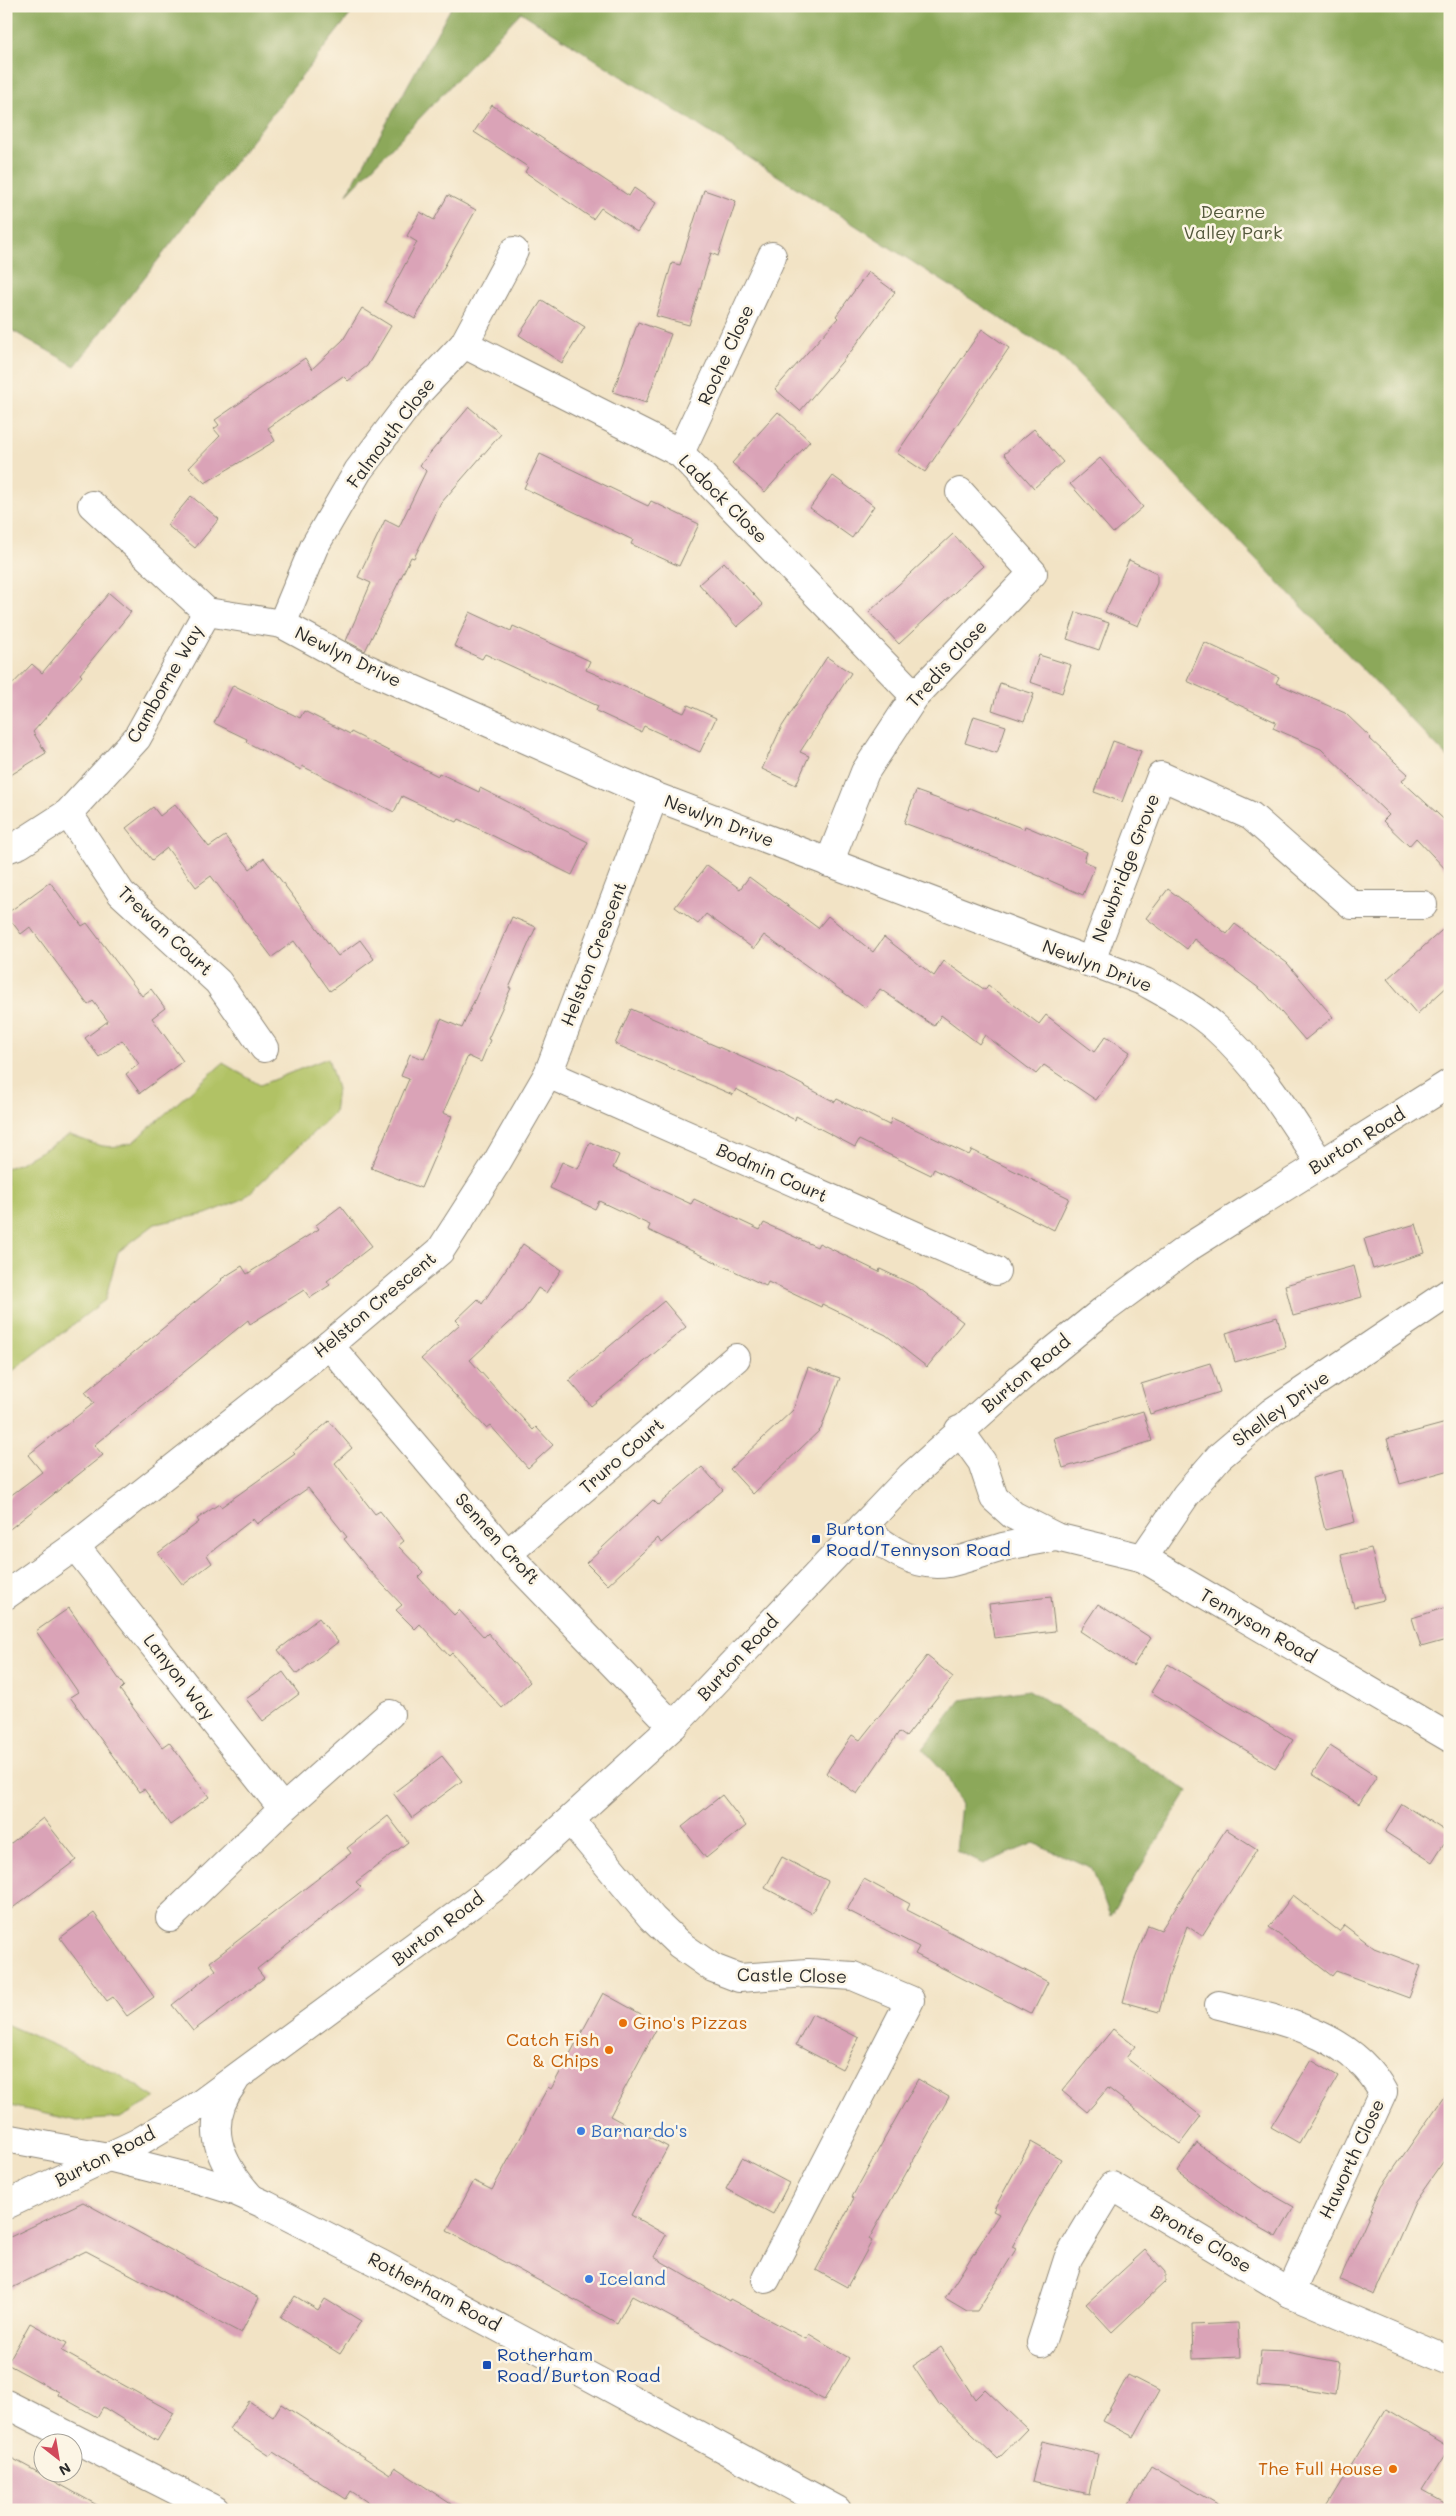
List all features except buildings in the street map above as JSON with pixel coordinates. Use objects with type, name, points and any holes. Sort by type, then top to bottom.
[{"type":"street","name":"Falmouth Close","points":[[282,624],[314,547],[358,471],[414,397],[464,344],[514,251]]},
{"type":"street","name":"Roche Close","points":[[680,453],[772,256]]},
{"type":"street","name":"Ladock Close","points":[[464,344],[680,453],[915,696]]},
{"type":"street","name":"Tredis Close","points":[[830,863],[865,772],[915,696],[1032,573],[960,492]]},
{"type":"street","points":[[92,505],[207,612]]},
{"type":"street","name":"Newlyn Drive","points":[[207,612],[282,624],[352,662],[654,796],[1145,982],[1186,1005],[1216,1028],[1276,1096],[1320,1163]]},
{"type":"street","name":"Camborne Way","points":[[6,849],[20,844],[68,813],[137,738],[207,612]]},
{"type":"street","name":"Newbridge Grove","points":[[1090,962],[1162,776],[1251,816],[1352,905],[1423,905]]},
{"type":"street","name":"Helston Crescent","points":[[6,1595],[75,1546],[330,1345],[440,1251],[497,1162],[548,1074],[654,796]]},
{"type":"street","name":"Trewan Court","points":[[68,813],[121,893],[218,982],[264,1048]]},
{"type":"street","name":"Bodmin Court","points":[[548,1074],[996,1271]]},
{"type":"street","name":"Burton Road","points":[[6,2205],[108,2157],[178,2118],[240,2075],[503,1881],[673,1726],[910,1477],[959,1430],[1105,1309],[1189,1247],[1450,1083]]},
{"type":"street","name":"Shelley Drive","points":[[1143,1558],[1186,1496],[1219,1456],[1272,1412],[1450,1292]]},
{"type":"street","name":"Sennen Croft","points":[[330,1345],[507,1554],[673,1726]]},
{"type":"street","name":"Truro Court","points":[[507,1554],[736,1358]]},
{"type":"street","name":"Tennyson Road","points":[[959,1430],[982,1462],[994,1498],[1013,1515],[1056,1537],[1143,1558],[1450,1738]]},
{"type":"street","name":"Tennyson Road","points":[[863,1526],[877,1540],[901,1555],[923,1562],[946,1564],[1004,1547],[1056,1537]]},
{"type":"street","name":"Lanyon Way","points":[[75,1546],[283,1810]]},
{"type":"street","points":[[170,1918],[283,1810],[390,1714]]},
{"type":"street","name":"Castle Close","points":[[571,1821],[652,1918],[679,1944],[713,1968],[739,1978],[808,1972],[853,1976],[910,2000],[766,2279]]},
{"type":"street","name":"Haworth Close","points":[[1219,2005],[1300,2026],[1354,2056],[1374,2074],[1383,2092],[1290,2292]]},
{"type":"street","points":[[240,2075],[225,2095],[219,2112],[217,2130],[224,2164],[235,2181],[252,2199]]},
{"type":"street","name":"Rotherham Road","points":[[6,2138],[108,2157],[200,2180],[252,2199],[381,2264],[837,2510]]},
{"type":"street","name":"Bronte Close","points":[[1041,2344],[1068,2259],[1112,2186],[1290,2292],[1450,2361]]},
{"type":"street","points":[[6,2404],[215,2510]]},
{"type":"green space","points":[[6,6],[357,6],[75,366],[6,327]]},
{"type":"green space","name":"Dearne Valley Park","points":[[452,6],[1450,6],[1450,760],[1060,356],[521,12],[347,194]]},
{"type":"green space","points":[[328,1058],[337,1089],[334,1113],[243,1199],[206,1214],[155,1224],[118,1252],[105,1300],[6,1376],[6,1168],[18,1164],[70,1135],[108,1147],[133,1142],[223,1063],[260,1085]]},
{"type":"green space","points":[[1029,1690],[1188,1791],[1110,1916],[1092,1868],[1034,1843],[983,1864],[956,1851],[961,1805],[946,1774],[923,1749],[961,1700]]},
{"type":"green space","points":[[6,2024],[118,2074],[156,2098],[120,2118],[77,2121],[6,2105]]},
{"type":"place","name":"Burton Road/Tennyson Road","points":[[816,1539]]},
{"type":"place","name":"Gino's Pizzas","points":[[623,2023]]},
{"type":"place","name":"Catch Fish & Chips","points":[[609,2050]]},
{"type":"place","name":"Barnardo's","points":[[581,2131]]},
{"type":"place","name":"Iceland","points":[[589,2279]]},
{"type":"place","name":"Rotherham Road/Burton Road","points":[[487,2365]]},
{"type":"place","name":"The Full House","points":[[1393,2469]]}]
